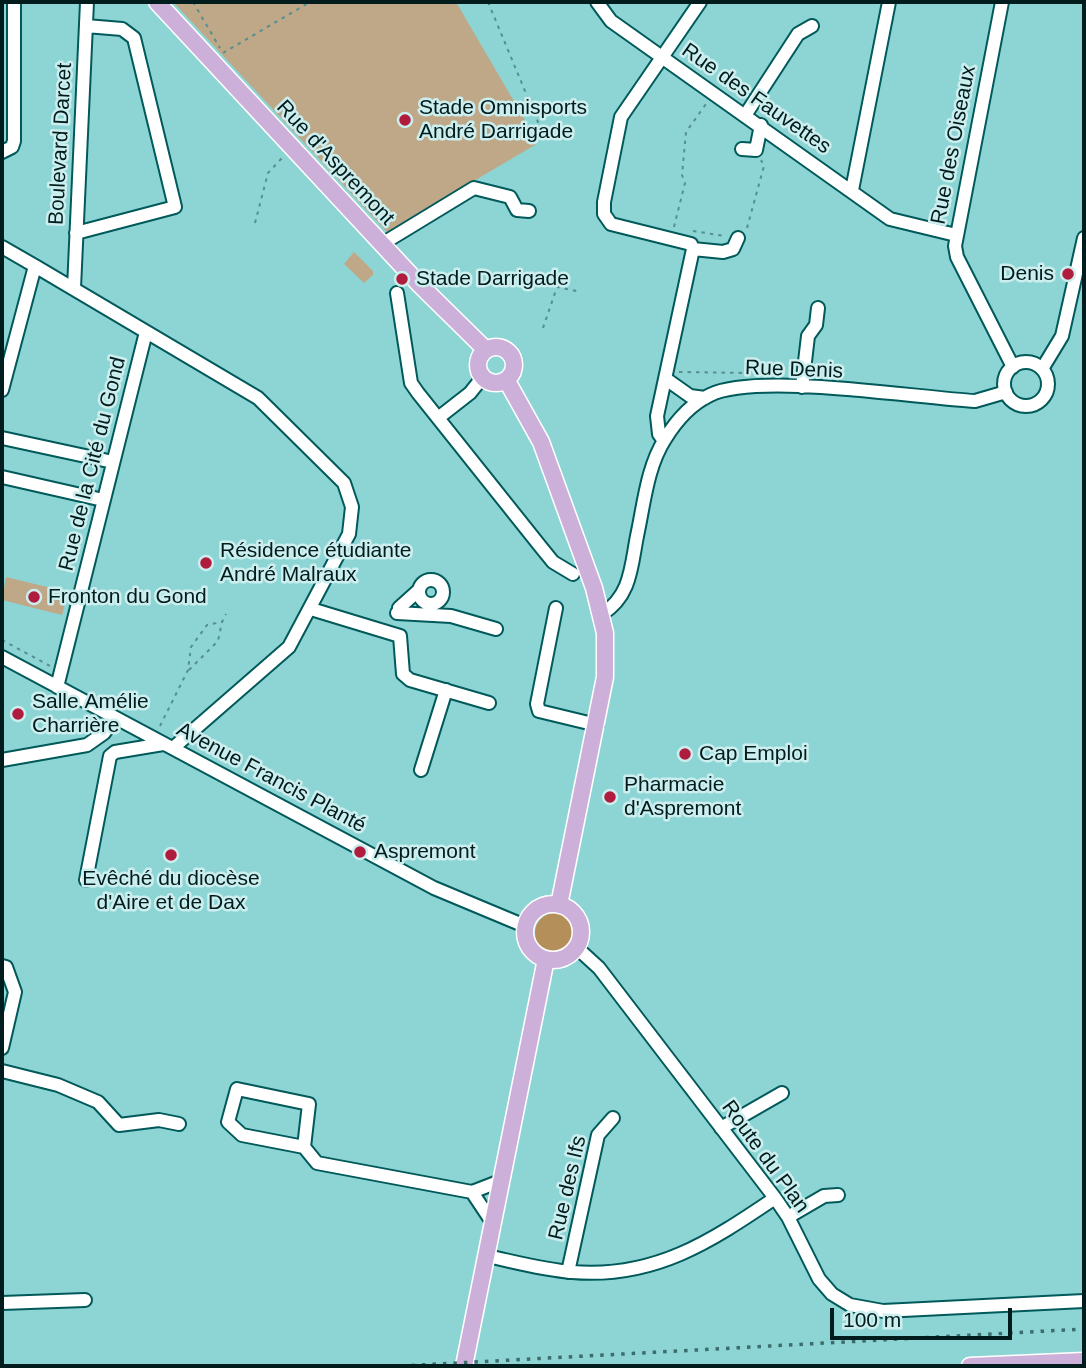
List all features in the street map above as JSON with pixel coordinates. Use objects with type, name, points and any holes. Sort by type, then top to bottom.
[{"type":"main road","name":"Rue d'Aspremont","points":[[157,2],[382,244],[486,350]]},
{"type":"main road","points":[[496,347],[512,356],[513,373],[507,381],[490,383],[482,377],[478,368],[479,358],[486,350],[496,347]]},
{"type":"main road","points":[[507,381],[541,442],[602,614],[605,677],[559,905]]},
{"type":"main road","points":[[550,904],[559,905],[577,918],[580,933],[576,947],[563,958],[546,959],[531,951],[525,926],[534,911],[550,904]]},
{"type":"main road","points":[[464,1366],[546,959]]},
{"type":"main road","points":[[970,1366],[1084,1361]]},
{"type":"street","points":[[2,152],[12,148],[14,141],[14,2]]},
{"type":"street","name":"Boulevard Darcet","points":[[74,288],[88,2]]},
{"type":"street","points":[[594,2],[611,21],[662,57],[700,2]]},
{"type":"street","points":[[852,190],[890,2]]},
{"type":"street","name":"Rue des Oiseaux","points":[[1002,2],[956,234],[957,257],[1013,367]]},
{"type":"street","points":[[76,233],[175,207],[134,38],[122,29],[86,26]]},
{"type":"street","points":[[746,114],[798,34],[812,26]]},
{"type":"street","name":"Rue des Fauvettes","points":[[738,239],[733,248],[723,252],[693,249],[691,244],[611,224],[604,214],[621,117],[662,57],[746,114],[890,219],[956,234]]},
{"type":"street","points":[[742,149],[756,150],[761,125]]},
{"type":"street","points":[[382,244],[474,188],[510,197],[517,209],[529,211]]},
{"type":"street","points":[[1042,369],[1062,336],[1084,238]]},
{"type":"street","points":[[2,247],[258,398],[335,471],[349,495],[352,519],[349,534],[289,647],[168,746],[115,752],[110,756],[86,880]]},
{"type":"street","points":[[664,440],[659,434],[657,416],[693,249]]},
{"type":"street","points":[[2,390],[35,266]]},
{"type":"street","points":[[397,293],[411,383],[553,562],[573,574]]},
{"type":"street","points":[[802,387],[808,336],[816,325],[818,308]]},
{"type":"street","name":"Rue de la Cité du Gond","points":[[58,682],[146,332]]},
{"type":"street","points":[[1025,362],[1042,369],[1047,376],[1046,392],[1035,404],[1018,404],[1006,393],[1004,383],[1013,367],[1025,362]]},
{"type":"street","points":[[667,375],[690,396],[705,398]]},
{"type":"street","points":[[438,418],[470,393],[482,377]]},
{"type":"street","name":"Rue Denis","points":[[602,614],[626,590],[648,484],[664,440],[679,419],[705,398],[734,388],[802,387],[975,401],[1006,393]]},
{"type":"street","points":[[2,438],[113,462]]},
{"type":"street","points":[[2,477],[103,500]]},
{"type":"street","points":[[425,582],[438,582],[444,594],[434,609],[398,613],[399,608],[425,582]]},
{"type":"street","points":[[419,590],[422,600],[434,609],[496,629]]},
{"type":"street","points":[[556,608],[537,704],[539,711],[597,725]]},
{"type":"street","points":[[311,609],[400,636],[403,674],[411,680],[489,703]]},
{"type":"street","name":"Avenue Francis Planté","points":[[2,657],[58,682],[115,718],[434,888],[525,926]]},
{"type":"street","points":[[421,770],[446,690]]},
{"type":"street","points":[[2,760],[87,745],[104,733],[115,718]]},
{"type":"street","points":[[104,733],[115,752]]},
{"type":"street","name":"Route du Plan","points":[[576,947],[599,968],[775,1198],[788,1217],[819,1279],[832,1294],[850,1305],[883,1311],[1084,1301]]},
{"type":"street","points":[[2,966],[6,967],[15,992],[2,1048]]},
{"type":"street","points":[[2,1071],[58,1085],[98,1102],[119,1125],[159,1120],[179,1124]]},
{"type":"street","points":[[304,1147],[309,1104],[237,1089],[228,1122],[242,1135],[304,1147],[317,1163],[472,1192],[503,1180]]},
{"type":"street","points":[[721,1128],[782,1093]]},
{"type":"street","name":"Rue des Ifs","points":[[568,1272],[598,1135],[613,1118]]},
{"type":"street","points":[[472,1192],[494,1226]]},
{"type":"street","points":[[788,1217],[824,1196],[838,1195]]},
{"type":"street","points":[[487,1256],[568,1272],[620,1272],[673,1258],[700,1247],[775,1198]]},
{"type":"street","points":[[2,1303],[85,1300]]},
{"type":"path","points":[[193,2],[223,53],[310,2]]},
{"type":"path","points":[[488,2],[540,127],[547,132]]},
{"type":"path","points":[[575,2],[594,2]]},
{"type":"path","points":[[674,228],[685,183],[682,175],[686,132],[706,103],[715,109]]},
{"type":"path","points":[[255,223],[268,173],[292,147]]},
{"type":"path","points":[[687,230],[738,239],[749,226],[764,166],[756,150]]},
{"type":"path","points":[[543,328],[557,287],[581,292]]},
{"type":"path","points":[[667,375],[754,374]]},
{"type":"path","points":[[188,670],[218,641],[226,614]]},
{"type":"path","points":[[150,737],[156,727],[162,726],[188,670],[191,647],[207,625],[222,622]]},
{"type":"path","points":[[2,640],[50,666],[58,682]]},
{"type":"shaded area","name":"Stade Omnisports André Darrigade","points":[[173,2],[456,2],[536,139],[535,145],[387,232]]},
{"type":"shaded area","points":[[354,252],[373,271],[373,275],[364,283],[344,264]]},
{"type":"shaded area","name":"Fronton du Gond","points":[[6,577],[68,592],[62,615],[2,600]]},
{"type":"shaded area","points":[[555,913],[569,919],[575,933],[569,947],[555,953],[541,947],[535,933],[541,919]]},
{"type":"railway","points":[[401,1366],[1084,1329]]},
{"type":"place","name":"Stade Omnisports André Darrigade","points":[[405,120]]},
{"type":"place","name":"Denis","points":[[1068,274]]},
{"type":"place","name":"Stade Darrigade","points":[[402,279]]},
{"type":"place","name":"Résidence étudiante André Malraux","points":[[206,563]]},
{"type":"place","name":"Fronton du Gond","points":[[34,597]]},
{"type":"place","name":"Salle Amélie Charrière","points":[[18,714]]},
{"type":"place","name":"Cap Emploi","points":[[685,754]]},
{"type":"place","name":"Pharmacie d'Aspremont","points":[[610,797]]},
{"type":"place","name":"Aspremont","points":[[360,852]]},
{"type":"place","name":"Evêché du diocèse d'Aire et de Dax","points":[[171,855]]}]
